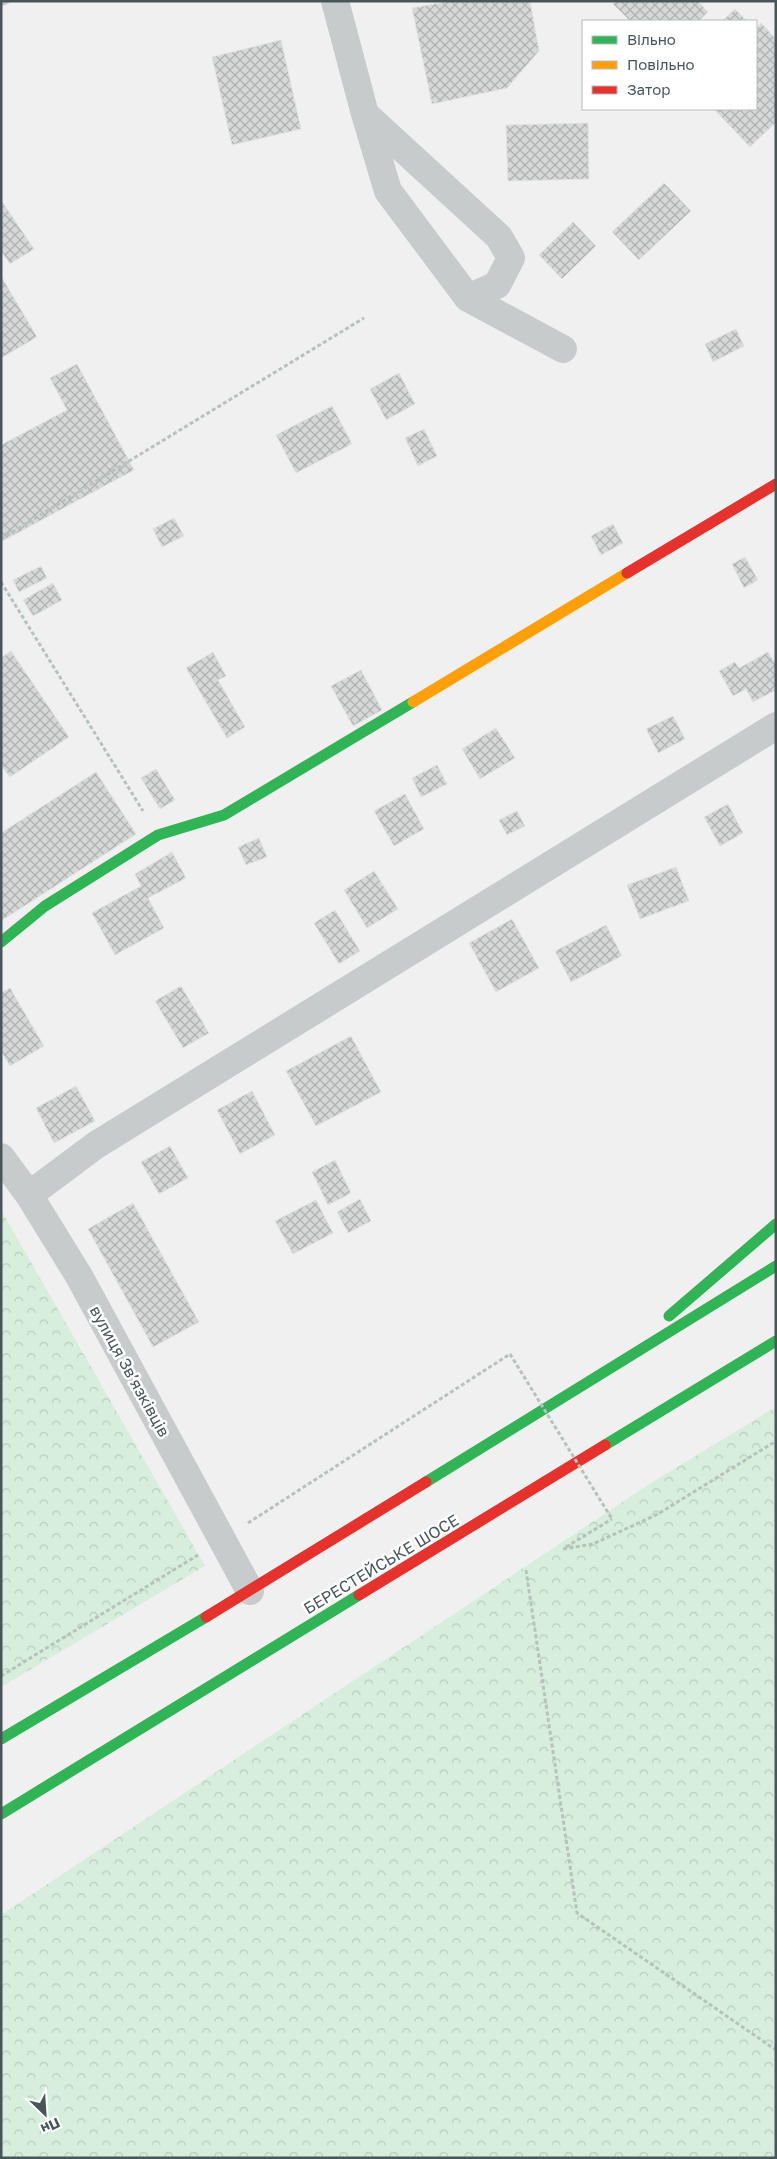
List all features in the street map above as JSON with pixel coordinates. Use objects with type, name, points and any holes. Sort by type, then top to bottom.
[{"type":"main road","points":[[1,942],[45,906],[158,835],[224,815],[776,484]]},
{"type":"main road","points":[[606,1370],[776,1224]]},
{"type":"main road","points":[[1,1739],[250,1591],[776,1266]]},
{"type":"main road","name":"БЕРЕСТЕЙСЬКЕ ШОСЕ","points":[[1,1814],[776,1341]]},
{"type":"street","points":[[335,1],[388,191],[468,298],[564,349]]},
{"type":"street","points":[[365,114],[499,237],[511,258],[497,285],[468,298]]},
{"type":"street","points":[[29,1194],[96,1145],[776,726]]},
{"type":"street","name":"вулиця Звʼязківців","points":[[1,1156],[29,1194],[78,1276],[250,1591]]},
{"type":"path","points":[[1,539],[364,318]]},
{"type":"path","points":[[1,582],[158,835]]},
{"type":"path","points":[[459,1386],[510,1354],[612,1519],[563,1548],[593,1544],[658,1514],[776,1441]]},
{"type":"path","points":[[526,1570],[577,1913],[776,2050]]},
{"type":"green space","points":[[1,1210],[205,1566],[1,1687]]},
{"type":"green space","points":[[776,1407],[776,2158],[1,2158],[1,1915],[651,1483]]},
{"type":"building","points":[[1,1],[13,1],[1,7]]},
{"type":"building","points":[[451,1],[530,1],[539,51],[507,88],[432,104],[412,8]]},
{"type":"building","points":[[616,1],[698,1],[708,12],[700,20],[629,20],[613,4]]},
{"type":"building","points":[[735,9],[746,20],[723,20]]},
{"type":"building","points":[[761,23],[776,39],[776,122],[750,147],[715,110],[757,110],[757,28]]},
{"type":"building","points":[[281,40],[301,129],[232,145],[212,57]]},
{"type":"building","points":[[588,123],[589,179],[508,181],[506,125]]},
{"type":"building","points":[[664,183],[691,211],[639,260],[612,232]]},
{"type":"building","points":[[1,200],[34,249],[10,264],[1,251]]},
{"type":"building","points":[[573,222],[596,246],[562,279],[539,255]]},
{"type":"building","points":[[1,276],[37,337],[1,358]]},
{"type":"building","points":[[736,329],[744,346],[713,362],[705,344]]},
{"type":"building","points":[[77,364],[134,470],[1,542],[1,445],[67,410],[50,378]]},
{"type":"building","points":[[399,373],[415,404],[386,420],[370,389]]},
{"type":"building","points":[[332,406],[352,444],[296,473],[276,435]]},
{"type":"building","points":[[424,429],[437,456],[418,466],[405,438]]},
{"type":"building","points":[[174,518],[184,536],[162,547],[153,529]]},
{"type":"building","points":[[613,524],[623,543],[601,555],[591,536]]},
{"type":"building","points":[[745,557],[758,580],[744,588],[732,564]]},
{"type":"building","points":[[41,566],[47,578],[19,592],[13,580]]},
{"type":"building","points":[[53,583],[62,600],[33,616],[23,600]]},
{"type":"building","points":[[11,651],[69,737],[10,777],[1,765],[1,658]]},
{"type":"building","points":[[213,652],[226,676],[218,680],[245,727],[227,738],[186,668]]},
{"type":"building","points":[[768,652],[776,665],[776,690],[753,702],[746,689],[733,696],[719,671],[735,662],[739,668]]},
{"type":"building","points":[[361,670],[382,710],[353,726],[331,686]]},
{"type":"building","points":[[673,716],[685,739],[658,753],[646,729]]},
{"type":"building","points":[[496,728],[515,758],[480,779],[462,749]]},
{"type":"building","points":[[437,765],[447,784],[421,797],[412,778]]},
{"type":"building","points":[[156,769],[175,800],[160,809],[141,778]]},
{"type":"building","points":[[96,772],[136,834],[1,921],[1,833]]},
{"type":"building","points":[[405,794],[424,829],[394,846],[374,811]]},
{"type":"building","points":[[728,804],[743,833],[720,846],[704,817]]},
{"type":"building","points":[[517,811],[525,826],[507,835],[499,820]]},
{"type":"building","points":[[259,838],[267,857],[246,865],[238,847]]},
{"type":"building","points":[[172,852],[186,878],[148,898],[164,928],[115,955],[92,913],[141,886],[135,874]]},
{"type":"building","points":[[676,867],[689,901],[640,919],[627,885]]},
{"type":"building","points":[[374,871],[398,909],[367,928],[344,890]]},
{"type":"building","points":[[335,910],[360,951],[339,964],[314,923]]},
{"type":"building","points":[[512,919],[539,968],[496,992],[469,943]]},
{"type":"building","points":[[606,925],[622,956],[571,982],[555,951]]},
{"type":"building","points":[[181,986],[209,1033],[183,1048],[155,1001]]},
{"type":"building","points":[[10,988],[44,1046],[10,1066],[1,1051],[1,993]]},
{"type":"building","points":[[351,1036],[381,1092],[316,1126],[286,1071]]},
{"type":"building","points":[[76,1086],[95,1121],[54,1143],[36,1108]]},
{"type":"building","points":[[252,1091],[275,1135],[240,1154],[217,1110]]},
{"type":"building","points":[[170,1146],[188,1178],[159,1194],[141,1162]]},
{"type":"building","points":[[335,1160],[351,1193],[328,1205],[312,1172]]},
{"type":"building","points":[[360,1199],[371,1221],[348,1233],[337,1212]]},
{"type":"building","points":[[316,1200],[333,1233],[293,1254],[275,1221]]},
{"type":"building","points":[[133,1203],[199,1322],[153,1347],[88,1229]]},
{"type":"traffic: fast","points":[[1,942],[45,906],[158,835],[224,815],[413,702]]},
{"type":"traffic: fast","points":[[669,1316],[776,1224]]},
{"type":"traffic: fast","points":[[426,1482],[776,1266]]},
{"type":"traffic: fast","points":[[605,1445],[776,1341]]},
{"type":"traffic: fast","points":[[1,1814],[359,1595]]},
{"type":"traffic: fast","points":[[1,1739],[206,1617]]},
{"type":"traffic: slow","points":[[413,702],[627,573]]},
{"type":"traffic: jam","points":[[627,573],[776,484]]},
{"type":"traffic: jam","points":[[359,1595],[605,1445]]},
{"type":"traffic: jam","points":[[206,1617],[426,1482]]}]
